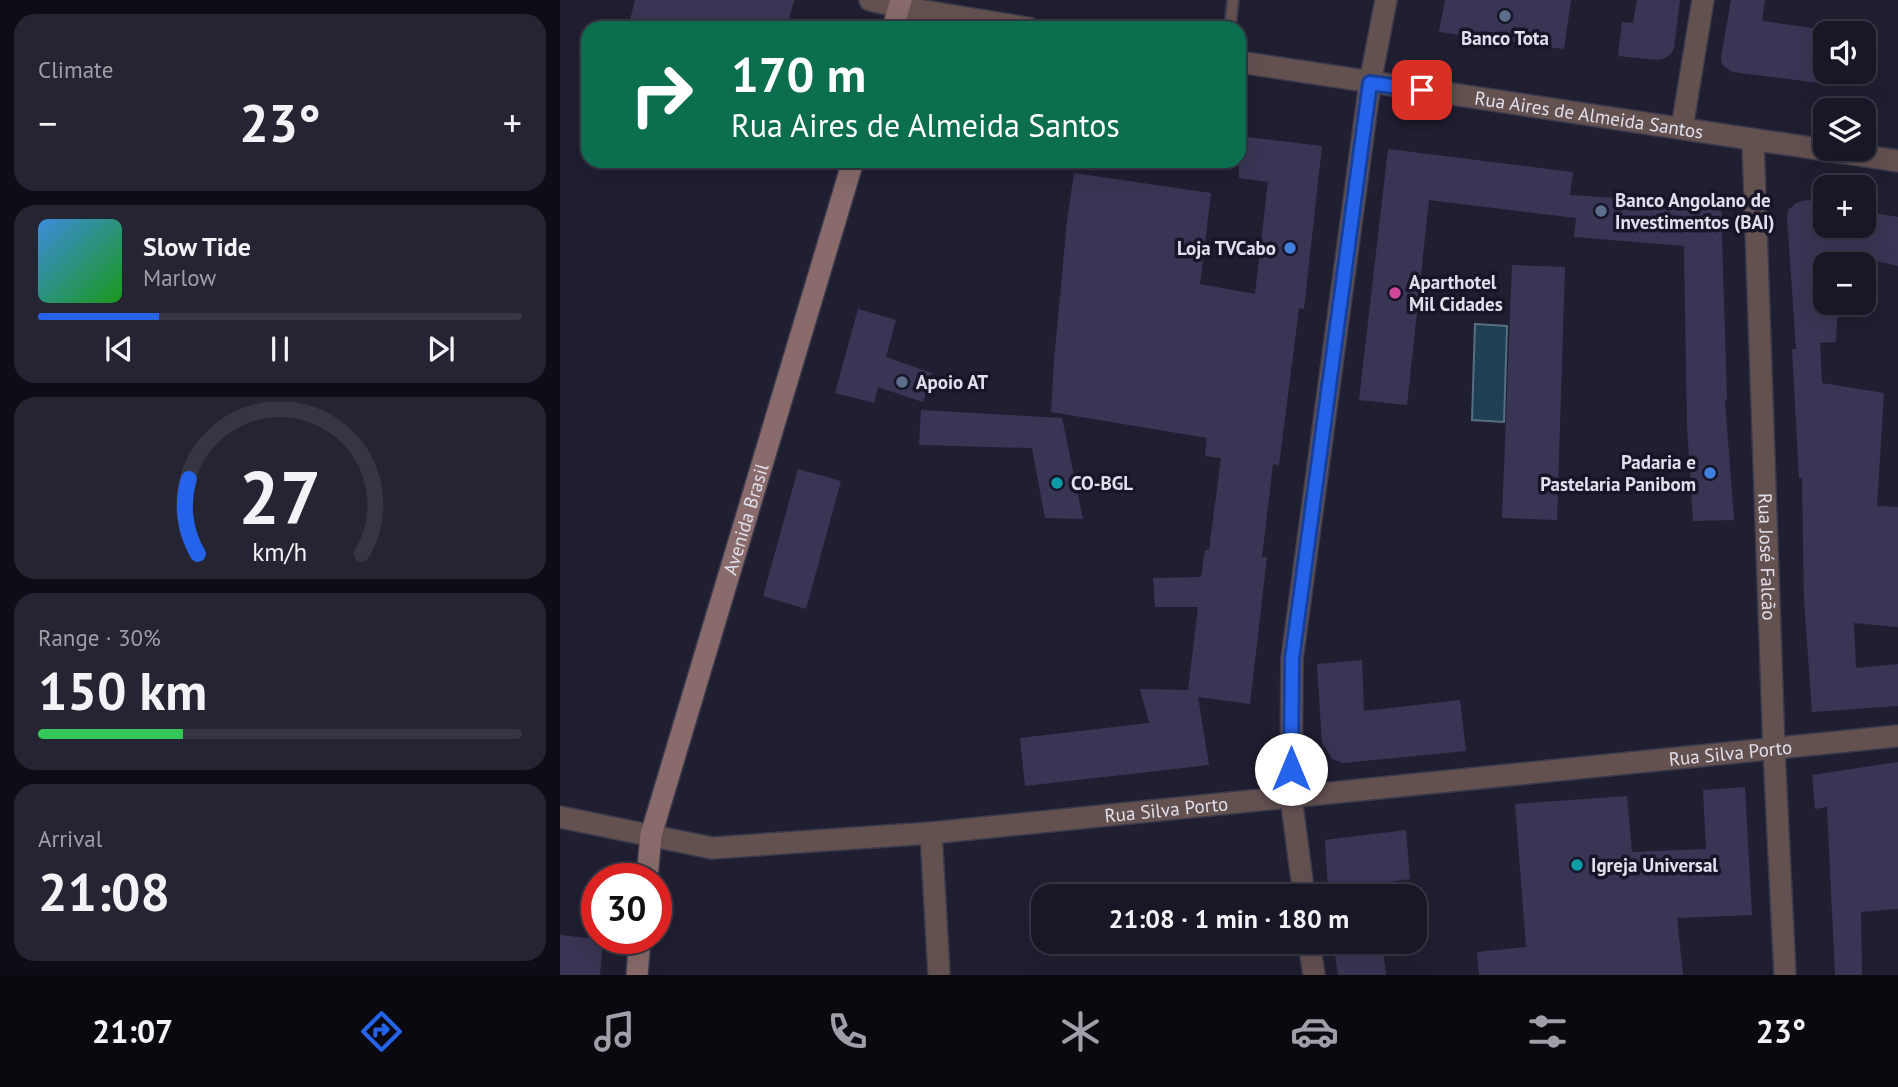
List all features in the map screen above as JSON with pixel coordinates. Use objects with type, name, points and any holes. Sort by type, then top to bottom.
[{"type":"street","points":[[870,0],[897,12],[971,21]]},
{"type":"street","points":[[1302,884],[1291,797],[1292,659],[1370,83],[1386,0]]},
{"type":"street","points":[[1682,128],[1703,0]]},
{"type":"street","name":"Rua Aires de Almeida Santos","points":[[1246,63],[1898,161]]},
{"type":"street","name":"Rua José Falcão","points":[[1753,141],[1773,750],[1785,975]]},
{"type":"street","name":"Avenida Brasil","points":[[648,863],[651,835],[851,168]]},
{"type":"street","name":"Rua Silva Porto","points":[[560,817],[712,848],[931,833],[1898,736]]},
{"type":"street","points":[[931,833],[939,975]]},
{"type":"street","points":[[637,975],[639,954]]},
{"type":"street","points":[[1311,954],[1314,975]]},
{"type":"lane","points":[[1231,21],[1233,0]]},
{"type":"water","points":[[1475,324],[1507,326],[1504,422],[1472,420]]},
{"type":"building","points":[[635,0],[794,0],[789,21],[630,21]]},
{"type":"building","name":"Banco Tota","points":[[1445,0],[1571,0],[1564,49],[1439,32]]},
{"type":"building","points":[[1637,0],[1680,0],[1674,48],[1671,54],[1663,59],[1618,56],[1622,22],[1633,23]]},
{"type":"building","points":[[1731,0],[1765,0],[1762,21],[1813,28],[1813,82],[1733,72],[1722,64]]},
{"type":"building","points":[[1246,137],[1322,146],[1304,309],[1299,308],[1279,465],[1273,464],[1262,557],[1267,557],[1250,704],[1198,697],[1209,765],[1025,786],[1020,738],[1149,723],[1140,689],[1188,690],[1198,607],[1155,607],[1153,578],[1201,577],[1205,550],[1209,550],[1221,458],[1205,456],[1207,438],[1051,412],[1067,221],[1074,173],[1211,193],[1200,284],[1255,294],[1268,182],[1239,178],[1239,168],[1246,168]]},
{"type":"building","points":[[1388,149],[1573,172],[1570,195],[1721,205],[1725,400],[1734,520],[1693,521],[1687,425],[1684,246],[1574,237],[1576,218],[1429,200],[1407,405],[1359,400]]},
{"type":"building","points":[[1813,201],[1813,238],[1876,238],[1876,213],[1898,217],[1898,266],[1876,261],[1876,252],[1813,252],[1813,315],[1837,315],[1836,342],[1820,343],[1822,383],[1884,393],[1877,506],[1898,507],[1898,627],[1854,623],[1856,668],[1898,664],[1898,706],[1812,712],[1804,600],[1802,478],[1799,478],[1792,349],[1796,349],[1787,217],[1788,210],[1796,203]]},
{"type":"building","points":[[1512,265],[1565,267],[1557,520],[1502,518]]},
{"type":"building","points":[[858,309],[896,320],[886,357],[932,373],[923,402],[878,387],[874,403],[835,393]]},
{"type":"building","name":"CO-BGL","points":[[921,410],[1062,418],[1083,519],[1045,518],[1032,448],[919,445]]},
{"type":"building","points":[[798,469],[841,481],[806,609],[763,596]]},
{"type":"building","points":[[1362,660],[1364,711],[1460,700],[1466,751],[1343,763],[1332,759],[1322,743],[1317,664]]},
{"type":"building","points":[[1898,762],[1898,909],[1861,912],[1862,975],[1835,975],[1827,807],[1815,809],[1812,775]]},
{"type":"building","points":[[1745,787],[1752,915],[1677,918],[1683,975],[1479,975],[1477,952],[1526,947],[1515,804],[1627,796],[1632,852],[1706,849],[1703,790]]},
{"type":"building","points":[[1406,830],[1410,879],[1376,884],[1328,884],[1325,840]]},
{"type":"building","points":[[560,935],[581,937],[581,954],[602,954],[600,975],[560,975]]},
{"type":"building","points":[[1335,954],[1384,954],[1386,975],[1338,975]]},
{"type":"place","name":"Banco Tota","points":[[1505,16]]},
{"type":"place","name":"Banco Angolano de Investimentos (BAI)","points":[[1601,211]]},
{"type":"place","name":"Loja TVCabo","points":[[1290,248]]},
{"type":"place","name":"Aparthotel Mil Cidades","points":[[1395,293]]},
{"type":"place","name":"Apoio AT","points":[[902,382]]},
{"type":"place","name":"Padaria e Pastelaria Panibom","points":[[1710,473]]},
{"type":"place","name":"CO-BGL","points":[[1057,483]]},
{"type":"place","name":"Igreja Universal","points":[[1577,865]]},
{"type":"route","points":[[1291,769],[1292,659],[1370,83],[1422,90]]}]
